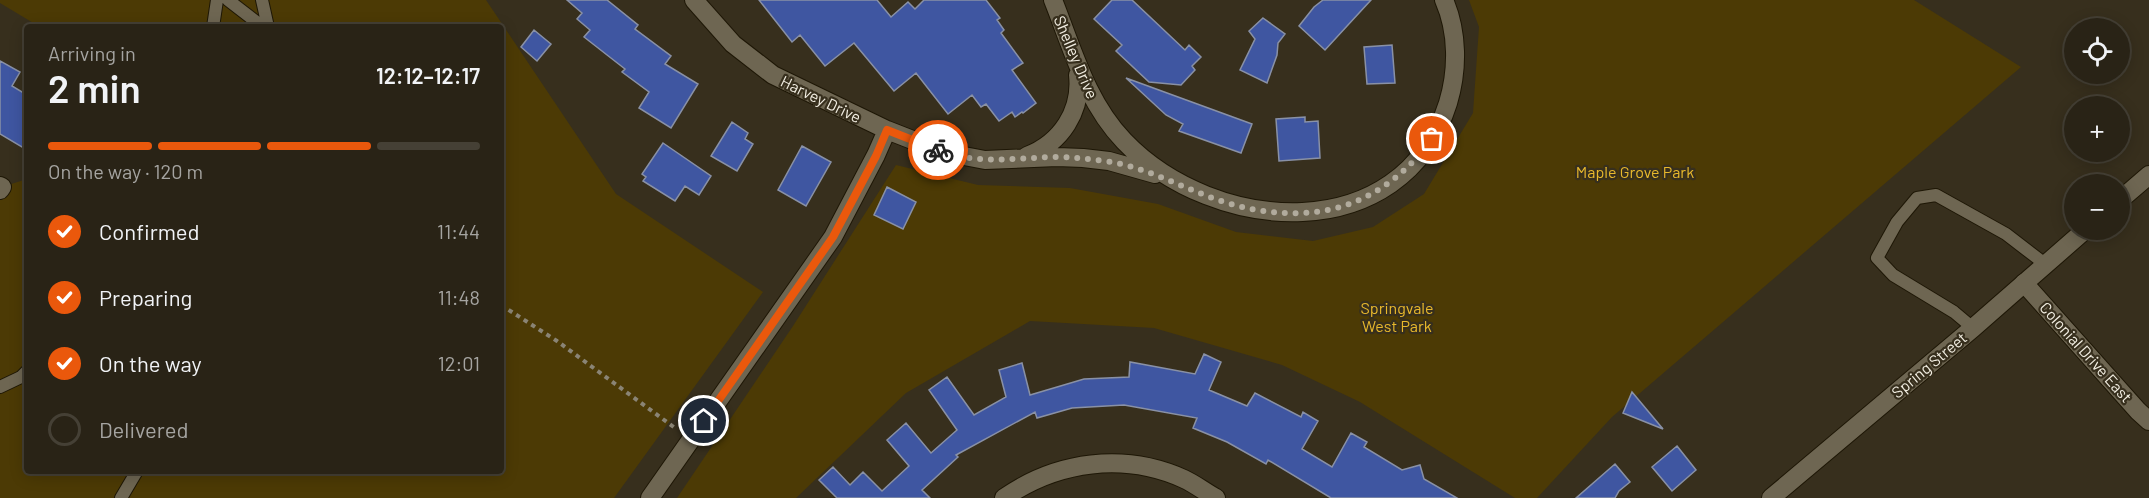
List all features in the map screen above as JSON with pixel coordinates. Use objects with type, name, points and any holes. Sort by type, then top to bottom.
[{"type":"street","name":"Harvey Drive","points":[[694,0],[733,44],[773,75],[887,130],[956,156],[985,160],[1057,157],[1109,161],[1150,172],[1184,186]]},
{"type":"street","name":"Shelley Drive","points":[[1053,0],[1075,61],[1095,103],[1123,141],[1152,166],[1184,186],[1221,201],[1264,211],[1300,213],[1328,210],[1372,195],[1416,160],[1432,139],[1444,115],[1452,89],[1455,62],[1454,35],[1444,0]]},
{"type":"street","points":[[1013,160],[1035,153],[1048,145],[1070,120],[1078,95],[1079,81],[1075,61]]},
{"type":"street","points":[[650,498],[833,237],[876,156],[887,130]]},
{"type":"street","points":[[2130,191],[2149,175]]},
{"type":"street","name":"Spring Street","points":[[1771,498],[2073,240]]},
{"type":"street","name":"Colonial Drive East","points":[[2024,283],[2149,421]]},
{"type":"street","points":[[1004,498],[1020,487],[1048,474],[1094,464],[1124,464],[1155,469],[1184,480],[1216,498]]},
{"type":"lane","points":[[213,24],[217,0]]},
{"type":"lane","points":[[228,0],[259,24]]},
{"type":"lane","points":[[262,0],[267,24]]},
{"type":"lane","points":[[1972,328],[1954,312],[1893,275],[1877,258],[1897,222],[1917,198],[1936,195],[2006,234],[2045,264]]},
{"type":"lane","points":[[0,387],[24,374]]},
{"type":"lane","points":[[122,498],[135,474]]},
{"type":"path","points":[[504,307],[556,341],[690,440]]},
{"type":"green space","points":[[0,0],[486,0],[502,24],[35,24],[0,3]]},
{"type":"green space","points":[[1469,0],[1914,0],[2021,67],[1612,417],[1537,498],[1515,498],[1360,402],[1282,365],[1154,328],[1030,321],[906,393],[796,498],[677,498],[793,326],[896,165],[978,185],[1070,188],[1158,204],[1236,232],[1313,241],[1373,227],[1424,194],[1473,113],[1479,27]]},
{"type":"green space","points":[[504,27],[616,194],[763,292],[614,498],[0,498],[0,190],[2,187],[24,180],[24,474],[504,474]]},
{"type":"building","points":[[567,0],[607,0],[638,25],[635,29],[671,56],[665,64],[698,84],[671,128],[639,108],[649,92],[622,72],[625,69],[584,37],[590,30],[577,19],[582,13]]},
{"type":"building","points":[[759,0],[877,0],[891,17],[908,2],[915,9],[924,0],[986,0],[1000,18],[997,20],[1004,30],[1001,33],[1023,63],[1012,70],[1036,103],[1015,117],[1012,112],[999,121],[986,104],[981,107],[972,95],[948,114],[916,73],[894,91],[854,43],[825,66],[800,35],[792,42]]},
{"type":"building","points":[[1112,0],[1132,0],[1185,50],[1189,45],[1201,57],[1192,66],[1195,70],[1181,85],[1149,82],[1116,51],[1122,45],[1094,19]]},
{"type":"building","points":[[1323,0],[1371,0],[1325,50],[1299,26],[1314,7]]},
{"type":"building","points":[[1263,18],[1285,34],[1278,43],[1277,55],[1267,83],[1240,70],[1255,39],[1249,31]]},
{"type":"building","points":[[534,30],[551,44],[537,61],[521,47]]},
{"type":"building","points":[[1392,45],[1395,83],[1367,84],[1364,47]]},
{"type":"building","points":[[0,61],[20,72],[12,86],[24,93],[24,148],[0,134]]},
{"type":"building","points":[[1126,78],[1252,124],[1241,153],[1179,131],[1183,124],[1166,115]]},
{"type":"building","points":[[1305,117],[1305,122],[1318,121],[1320,158],[1279,161],[1276,119]]},
{"type":"building","points":[[732,122],[748,133],[745,139],[753,144],[737,171],[711,156]]},
{"type":"building","points":[[663,143],[711,176],[699,195],[685,186],[675,201],[643,181],[646,177],[642,174]]},
{"type":"building","points":[[802,146],[831,162],[806,206],[778,190]]},
{"type":"building","points":[[887,187],[916,202],[903,229],[874,215]]},
{"type":"building","points":[[1204,354],[1221,362],[1209,390],[1247,406],[1255,393],[1301,417],[1303,412],[1318,421],[1302,449],[1332,467],[1351,433],[1367,442],[1364,447],[1402,470],[1420,465],[1424,479],[1457,498],[1331,498],[1268,460],[1266,464],[1227,442],[1193,428],[1197,418],[1124,405],[1072,408],[1037,418],[1035,412],[956,455],[958,457],[922,490],[930,498],[837,498],[819,480],[833,467],[850,485],[863,472],[882,491],[909,466],[887,440],[906,423],[931,453],[957,430],[929,390],[947,377],[974,415],[1006,397],[999,370],[1022,363],[1030,395],[1084,379],[1129,377],[1130,362],[1195,374]]},
{"type":"building","points":[[1632,392],[1663,429],[1623,413]]},
{"type":"building","points":[[1677,446],[1696,470],[1672,491],[1652,467]]},
{"type":"building","points":[[1615,464],[1630,482],[1619,491],[1615,498],[1576,498]]},
{"type":"way so far","points":[[938,150],[970,159],[985,160],[1057,157],[1109,161],[1159,175],[1200,193],[1242,207],[1300,213],[1328,210],[1372,195],[1406,170],[1432,139]]},
{"type":"route","points":[[704,421],[833,237],[876,156],[887,130],[938,150]]},
{"type":"park label","name":"Maple Grove Park","points":[[1635,172]]},
{"type":"park label","name":"Springvale West Park","points":[[1397,317]]}]
